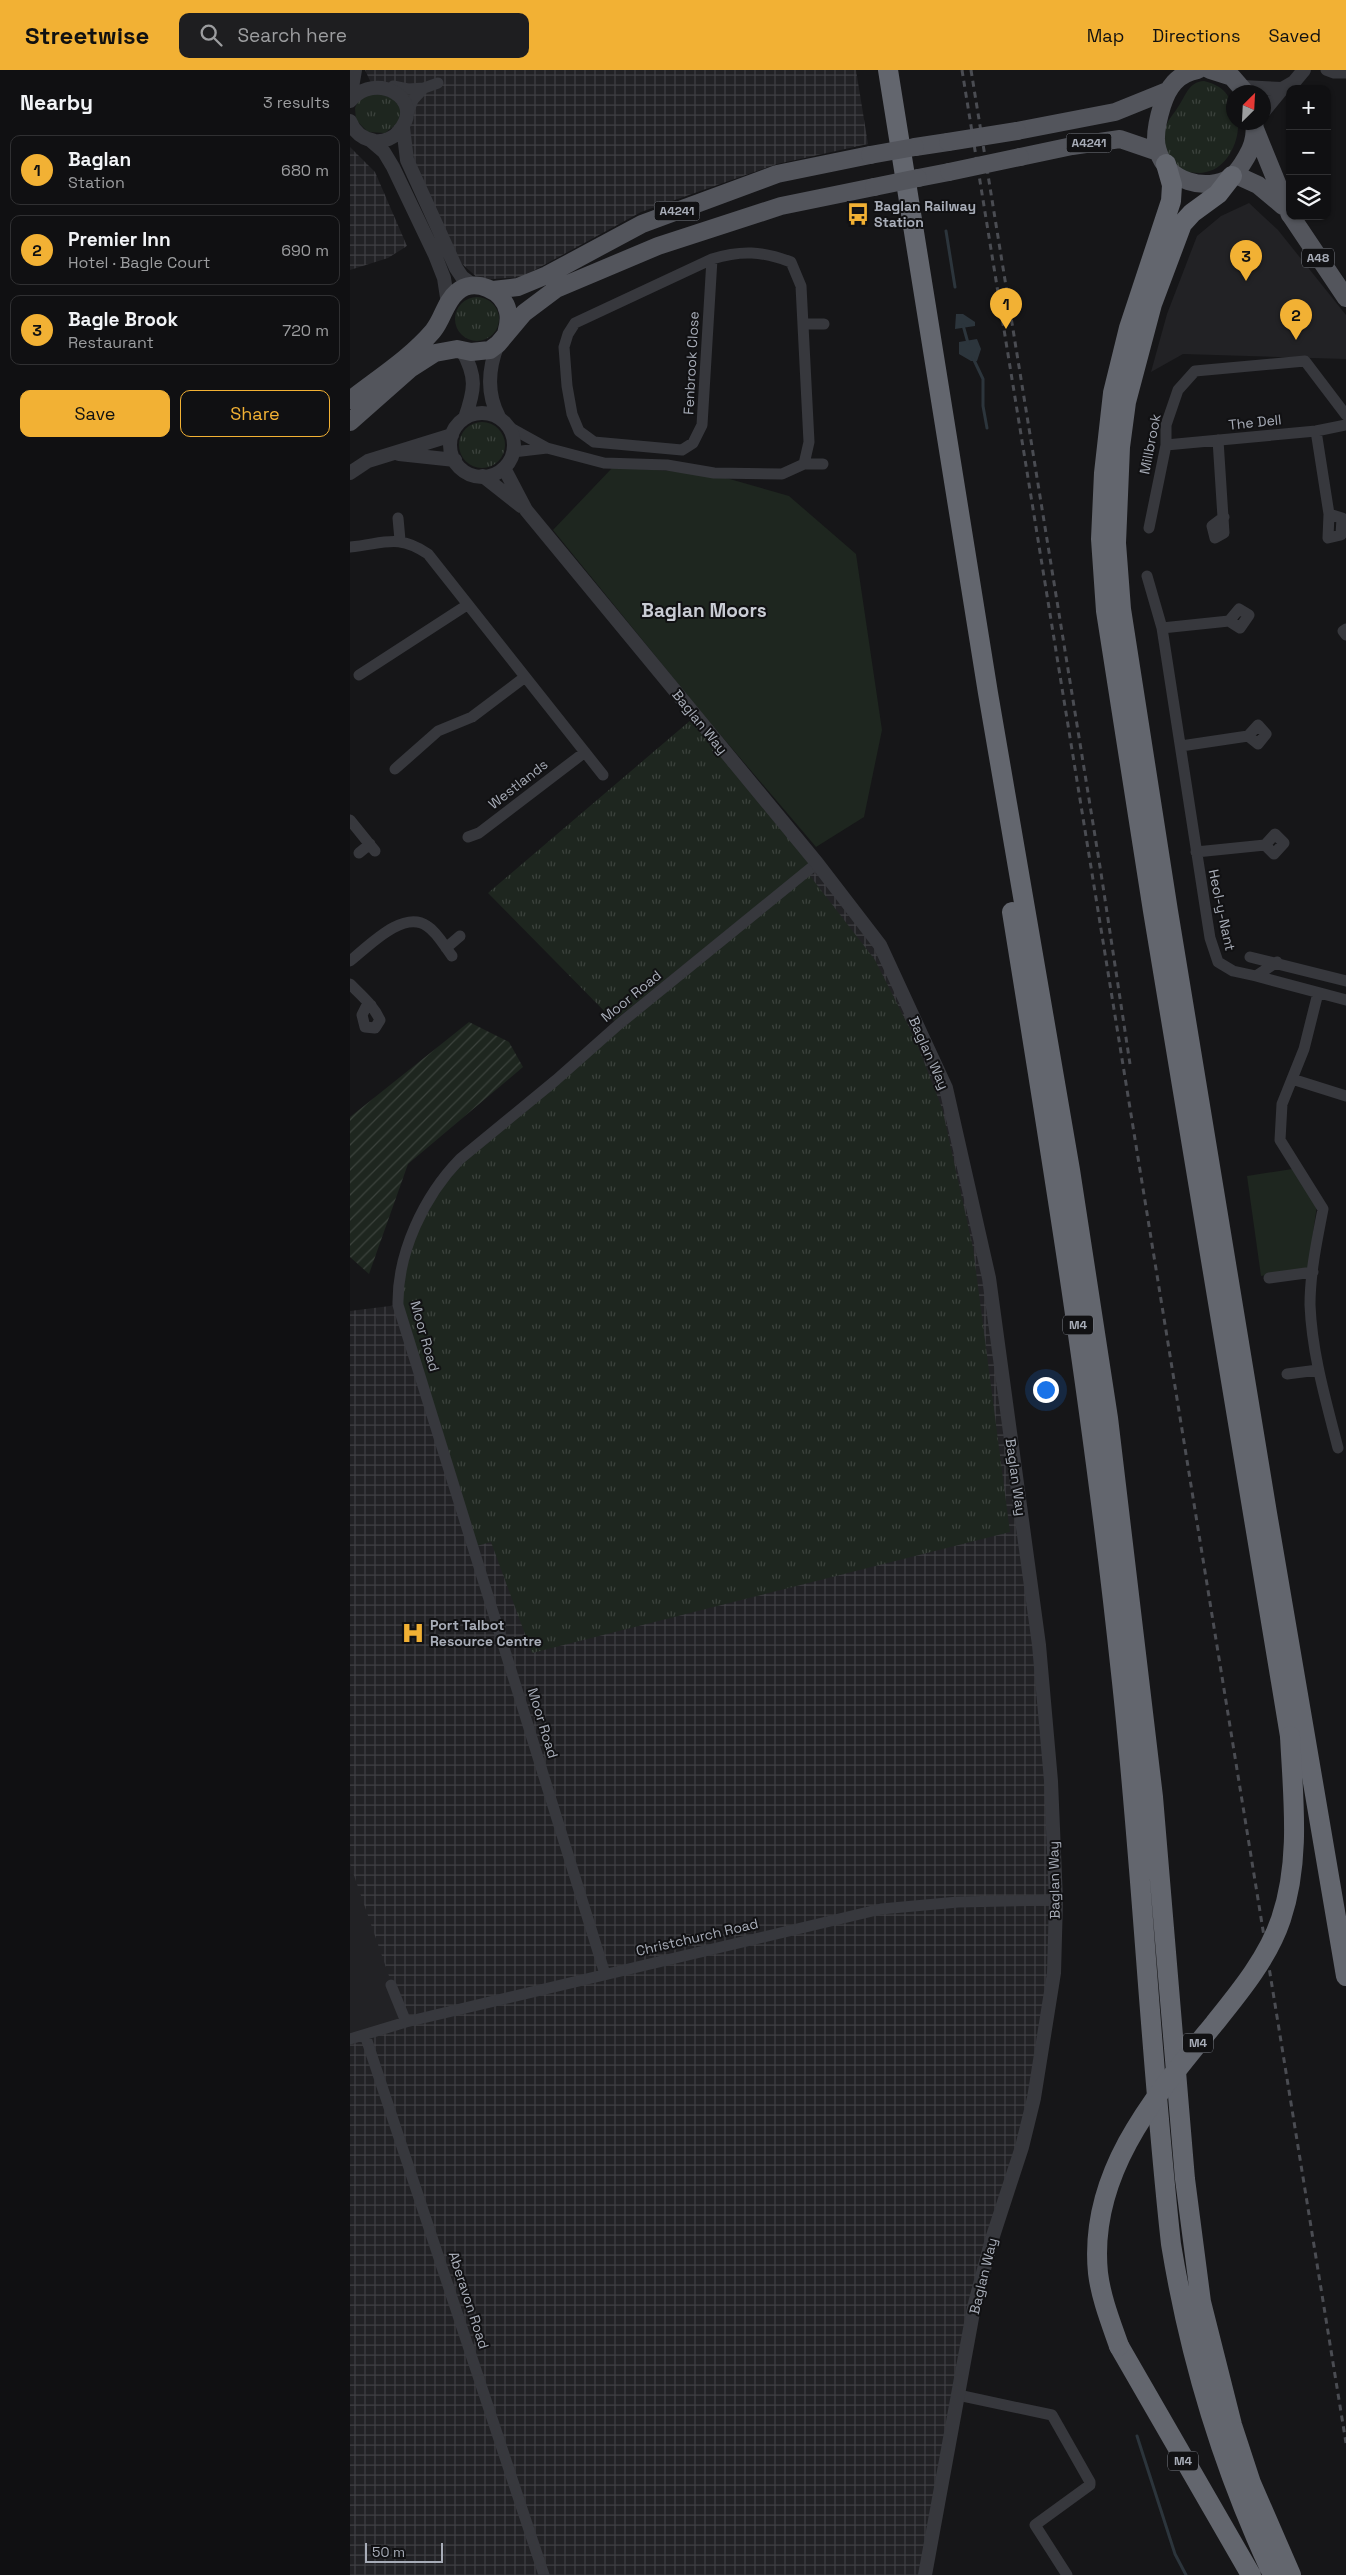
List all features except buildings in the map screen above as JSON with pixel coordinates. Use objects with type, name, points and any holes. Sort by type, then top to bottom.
[{"type":"highway","name":"M4","points":[[874,70],[1054,1173],[1090,1411],[1108,1555],[1134,1799],[1171,2244],[1181,2307],[1213,2428],[1235,2489],[1273,2575]]},
{"type":"highway","name":"M4","points":[[888,70],[985,673],[1070,1170],[1108,1418],[1153,1797],[1185,2179],[1201,2302],[1232,2424],[1252,2483],[1291,2575]]},
{"type":"highway","name":"M4","points":[[1162,158],[1172,185],[1171,201],[1129,328],[1113,393],[1104,473],[1101,530],[1106,611],[1152,902],[1290,1736],[1294,1830],[1292,1872],[1281,1920],[1262,1959],[1228,2008],[1156,2096],[1131,2133],[1112,2172],[1102,2209],[1098,2241],[1098,2274],[1105,2307],[1118,2346],[1251,2575]]},
{"type":"highway","points":[[1233,175],[1218,194],[1192,213],[1182,224],[1152,304],[1126,402],[1120,447],[1116,543],[1121,609],[1171,930],[1346,1976]]},
{"type":"main road","points":[[1198,70],[1174,80],[1156,134],[1162,158],[1176,176],[1186,182],[1219,183],[1233,175]]},
{"type":"main road","points":[[1210,70],[1236,82]]},
{"type":"main road","name":"A4241","points":[[474,285],[493,290],[518,287],[540,278],[642,224],[777,174],[870,154],[1057,125],[1115,112],[1174,80]]},
{"type":"main road","name":"A48","points":[[1254,130],[1248,153],[1233,175],[1272,195],[1286,211]]},
{"type":"main road","name":"A48","points":[[1257,130],[1286,206]]},
{"type":"main road","name":"A4241","points":[[350,422],[410,369],[426,359],[445,350],[481,352],[502,340],[538,300],[556,289],[658,246],[781,206],[1072,146],[1120,139],[1162,158]]},
{"type":"main road","name":"A48","points":[[1293,220],[1346,298]]},
{"type":"main road","points":[[350,400],[408,355],[432,332],[442,320],[448,304],[456,292],[474,285]]},
{"type":"main road","points":[[493,290],[502,298],[508,310],[510,322],[502,340]]},
{"type":"street","points":[[350,100],[355,70]]},
{"type":"street","points":[[1271,102],[1282,89],[1294,82],[1304,70]]},
{"type":"street","points":[[1326,70],[1334,73],[1346,73]]},
{"type":"street","points":[[350,100],[363,85],[374,82],[385,82],[408,89],[424,88],[438,83]]},
{"type":"street","points":[[385,82],[402,94],[407,104],[405,122],[407,160],[456,268],[462,277],[474,285]]},
{"type":"street","points":[[1236,82],[1282,89]]},
{"type":"street","points":[[360,136],[389,139],[405,122],[413,100],[424,88]]},
{"type":"street","points":[[350,121],[352,127],[360,136],[384,152],[393,167],[431,246],[444,278],[448,304]]},
{"type":"street","name":"Fenbrook Close","points":[[712,259],[702,425],[693,443],[682,450],[594,442],[579,431],[572,414],[567,386],[564,347],[568,334],[575,323],[712,259],[735,252],[773,255],[790,262],[801,286],[809,442],[804,464]]},
{"type":"street","points":[[803,324],[824,324]]},
{"type":"street","points":[[502,340],[492,360],[489,390],[491,403],[504,422],[514,443],[513,452],[504,468],[483,476],[467,472],[455,460],[450,443],[452,434],[457,425],[465,418],[482,413],[504,422],[546,448],[604,463],[667,465],[714,473],[782,474],[804,464],[824,464]]},
{"type":"street","points":[[462,350],[474,377],[472,396],[465,418]]},
{"type":"street","name":"Millbrook","points":[[1149,528],[1166,446],[1166,425],[1178,390],[1195,371],[1305,361],[1346,415]]},
{"type":"street","name":"The Dell","points":[[1166,446],[1316,431],[1346,425]]},
{"type":"street","points":[[1316,431],[1329,514]]},
{"type":"street","points":[[350,473],[368,461],[452,434]]},
{"type":"street","points":[[1218,440],[1224,517]]},
{"type":"street","points":[[513,452],[546,448]]},
{"type":"street","points":[[393,454],[455,460]]},
{"type":"street","name":"Baglan Way","points":[[504,468],[526,510],[818,863],[880,945],[946,1088],[989,1278],[1039,1645],[1052,1781],[1056,1900],[1054,1973],[1034,2098],[978,2290],[925,2575]]},
{"type":"street","name":"Baglan Way","points":[[483,476],[526,510]]},
{"type":"street","points":[[398,518],[400,540]]},
{"type":"street","points":[[350,547],[400,540],[416,546],[428,554],[603,775]]},
{"type":"street","name":"Heol-y-Nant","points":[[1147,576],[1162,628],[1210,938],[1218,962],[1233,971],[1346,1000]]},
{"type":"street","points":[[359,675],[467,605]]},
{"type":"street","points":[[1162,628],[1229,621]]},
{"type":"street","points":[[1346,629],[1343,631],[1346,635]]},
{"type":"street","points":[[395,769],[438,730],[472,717],[524,677]]},
{"type":"street","points":[[1180,746],[1248,736]]},
{"type":"street","name":"Westlands","points":[[468,837],[479,834],[585,752]]},
{"type":"street","points":[[350,820],[372,847],[359,853]]},
{"type":"street","name":"Heol-y-Nant","points":[[1196,852],[1264,845]]},
{"type":"street","name":"Moor Road","points":[[605,1974],[398,1305],[401,1265],[426,1206],[447,1172],[460,1159],[556,1080],[618,1025],[818,863]]},
{"type":"street","points":[[350,961],[399,923],[414,922],[427,925],[449,952],[460,936]]},
{"type":"street","name":"Heol-y-Nant","points":[[1250,957],[1277,962],[1346,981]]},
{"type":"street","points":[[1256,976],[1277,962]]},
{"type":"street","points":[[350,984],[371,1005]]},
{"type":"street","points":[[1318,993],[1304,1049],[1282,1104],[1280,1140],[1323,1209],[1315,1247],[1310,1304],[1318,1370],[1338,1448]]},
{"type":"street","points":[[1292,1079],[1346,1096]]},
{"type":"street","points":[[1269,1278],[1313,1272]]},
{"type":"street","points":[[1288,1374],[1318,1370]]},
{"type":"street","name":"Christchurch Road","points":[[350,2039],[406,2022],[881,1910],[958,1902],[1056,1900]]},
{"type":"street","points":[[391,1985],[406,2022]]},
{"type":"street","name":"Aberavon Road","points":[[364,2035],[544,2575]]},
{"type":"street","points":[[958,2395],[1052,2415],[1090,2482],[1090,2485],[1035,2525],[1067,2575]]},
{"type":"shaded area","points":[[365,70],[856,70],[868,144],[777,164],[641,212],[522,277],[480,280],[461,263],[407,160]]},
{"type":"shaded area","points":[[350,147],[375,172],[407,246],[388,258],[350,270]]},
{"type":"shaded area","points":[[1249,203],[1278,230],[1346,315],[1346,359],[1183,354],[1151,372],[1167,314],[1197,236],[1221,216]]},
{"type":"shaded area","points":[[956,314],[963,314],[975,322],[975,326],[955,329]]},
{"type":"shaded area","points":[[977,339],[981,349],[977,361],[971,361],[959,354],[959,342]]},
{"type":"shaded area","points":[[817,863],[880,945],[946,1088],[989,1278],[1039,1645],[1056,1900],[1034,2098],[992,2239],[926,2575],[350,2575],[350,2039],[405,2022],[350,1864],[350,1311],[398,1305]]},
{"type":"shaded area","points":[[350,1858],[406,2022],[350,2193]]},
{"type":"green space","points":[[1204,81],[1224,91],[1226,94],[1226,130],[1238,130],[1234,146],[1226,160],[1213,170],[1204,173],[1180,170],[1171,160],[1164,140],[1168,121],[1188,90],[1199,82]]},
{"type":"green space","points":[[389,91],[401,110],[399,122],[385,133],[368,132],[356,120],[355,108],[360,97]]},
{"type":"green space","points":[[481,297],[493,303],[498,310],[498,328],[493,335],[486,340],[473,341],[465,338],[458,331],[455,315],[458,307],[465,300]]},
{"type":"green space","points":[[478,422],[486,422],[495,426],[501,432],[505,445],[501,458],[495,464],[486,468],[478,468],[469,464],[463,458],[459,449],[459,441],[463,432],[469,426]]},
{"type":"green space","points":[[613,467],[712,474],[789,496],[856,554],[882,730],[864,817],[816,847],[701,712],[553,530]]},
{"type":"green space","points":[[692,719],[811,862],[614,1021],[488,893]]},
{"type":"green space","points":[[807,872],[875,960],[915,1039],[942,1108],[973,1248],[1010,1532],[532,1653],[491,1542],[473,1547],[398,1305],[401,1265],[447,1172]]},
{"type":"green space","points":[[469,1022],[509,1042],[523,1067],[408,1164],[369,1274],[350,1257],[350,1117]]},
{"type":"green space","points":[[1292,1169],[1317,1205],[1308,1269],[1261,1276],[1247,1176]]},
{"type":"waterway","points":[[946,231],[955,287]]},
{"type":"waterway","points":[[963,325],[968,343]]},
{"type":"waterway","points":[[973,358],[983,379],[983,406],[987,428]]},
{"type":"waterway","points":[[1137,2436],[1175,2554],[1186,2575]]},
{"type":"railway","points":[[962,70],[1346,2443]]},
{"type":"railway","points":[[971,70],[1101,873],[1130,1064]]},
{"type":"place","name":"Baglan Railway Station","points":[[858,214]]},
{"type":"place","name":"Bagle Brook","points":[[1246,281]]},
{"type":"place","name":"Baglan","points":[[1006,329]]},
{"type":"place","name":"Premier Inn","points":[[1296,340]]},
{"type":"place","name":"Port Talbot Resource Centre","points":[[413,1633]]},
{"type":"district","name":"Baglan Moors","points":[[704,610]]}]
